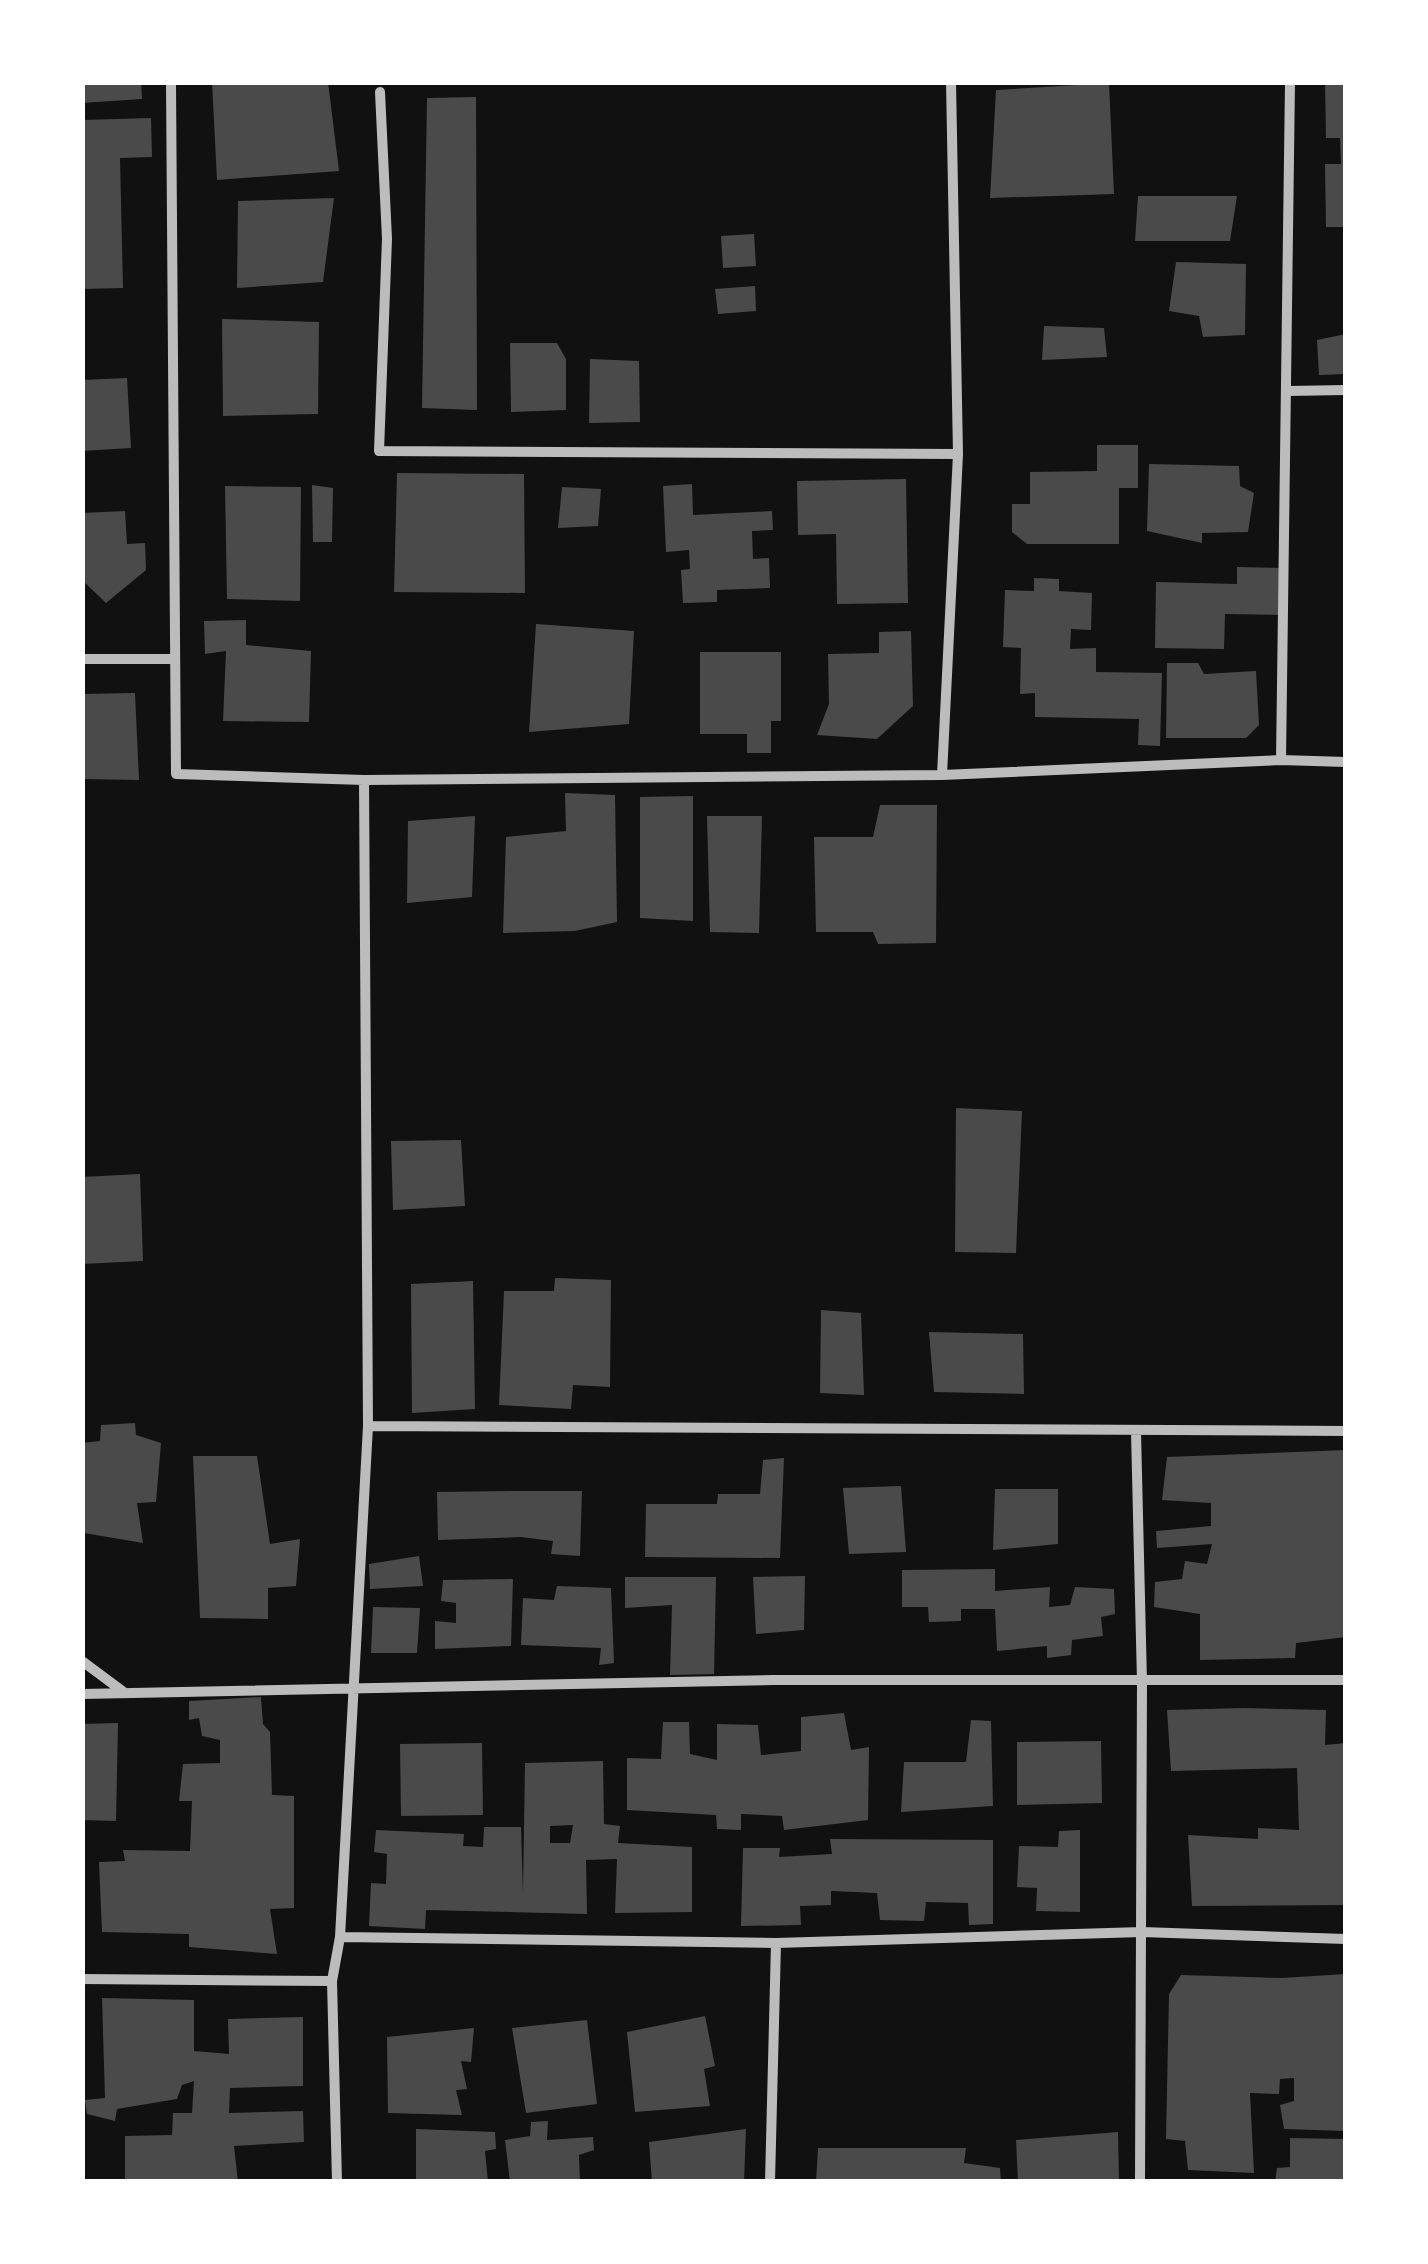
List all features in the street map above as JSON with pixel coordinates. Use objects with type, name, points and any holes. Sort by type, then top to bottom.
[{"type":"street","points":[[942,775],[958,454],[951,82]]},
{"type":"street","points":[[1281,760],[1290,82]]},
{"type":"street","points":[[171,83],[176,774],[364,780],[942,775],[1281,760],[1346,762]]},
{"type":"street","points":[[380,92],[387,240],[379,451],[958,454]]},
{"type":"street","points":[[1288,391],[1346,390]]},
{"type":"street","points":[[82,659],[175,659]]},
{"type":"street","points":[[337,2182],[332,1981],[340,1938],[350,1685],[368,1426],[364,780]]},
{"type":"street","points":[[368,1426],[1346,1431]]},
{"type":"street","points":[[1136,1432],[1142,1682],[1140,2182]]},
{"type":"street","points":[[82,1661],[125,1693]]},
{"type":"street","points":[[83,1694],[350,1685],[1346,1680]]},
{"type":"street","points":[[340,1938],[776,1943],[1142,1932],[1346,1939]]},
{"type":"street","points":[[770,2182],[776,1943]]},
{"type":"street","points":[[82,1979],[332,1981]]},
{"type":"building","points":[[82,82],[141,82],[142,99],[82,103]]},
{"type":"building","points":[[212,82],[328,82],[339,171],[217,180]]},
{"type":"building","points":[[1325,82],[1346,82],[1346,227],[1326,227],[1325,164],[1341,164],[1340,138],[1326,138]]},
{"type":"building","points":[[1109,83],[1114,194],[990,198],[996,90]]},
{"type":"building","points":[[476,97],[477,410],[422,408],[427,98]]},
{"type":"building","points":[[151,118],[152,157],[120,158],[123,288],[82,289],[82,120]]},
{"type":"building","points":[[1138,196],[1237,196],[1230,241],[1135,241]]},
{"type":"building","points":[[334,198],[323,282],[237,288],[238,201]]},
{"type":"building","points":[[754,234],[756,266],[723,268],[721,236]]},
{"type":"building","points":[[1176,262],[1246,264],[1245,335],[1203,337],[1199,316],[1169,311]]},
{"type":"building","points":[[755,286],[756,311],[718,314],[715,289]]},
{"type":"building","points":[[222,319],[319,322],[318,414],[223,416]]},
{"type":"building","points":[[1044,326],[1104,328],[1107,357],[1042,360]]},
{"type":"building","points":[[1346,334],[1346,374],[1319,375],[1317,340]]},
{"type":"building","points":[[510,343],[557,343],[566,359],[566,410],[511,412]]},
{"type":"building","points":[[590,359],[639,361],[640,422],[589,423]]},
{"type":"building","points":[[127,378],[131,448],[82,451],[82,380]]},
{"type":"building","points":[[1097,445],[1138,445],[1138,488],[1119,488],[1119,544],[1027,544],[1012,532],[1012,504],[1030,504],[1030,472],[1097,471]]},
{"type":"building","points":[[1149,464],[1239,466],[1240,486],[1254,493],[1248,532],[1202,533],[1202,543],[1147,531]]},
{"type":"building","points":[[397,473],[524,474],[525,593],[394,592]]},
{"type":"building","points":[[906,479],[908,603],[837,604],[836,534],[798,535],[797,481]]},
{"type":"building","points":[[692,484],[693,515],[772,511],[773,530],[752,531],[753,559],[769,558],[770,588],[717,590],[717,602],[683,603],[681,570],[690,569],[689,550],[666,552],[663,486]]},
{"type":"building","points":[[312,485],[333,488],[332,542],[313,542]]},
{"type":"building","points":[[225,486],[301,487],[300,601],[227,599]]},
{"type":"building","points":[[562,487],[601,489],[598,526],[558,528]]},
{"type":"building","points":[[125,511],[127,544],[145,543],[146,570],[106,603],[82,580],[82,513]]},
{"type":"building","points":[[1237,567],[1284,568],[1283,615],[1225,614],[1224,649],[1155,648],[1156,582],[1237,584]]},
{"type":"building","points":[[1034,578],[1059,579],[1059,591],[1092,593],[1091,630],[1071,629],[1070,649],[1096,648],[1096,672],[1162,673],[1160,746],[1138,745],[1139,719],[1035,717],[1035,693],[1020,694],[1021,648],[1003,647],[1005,590],[1034,591]]},
{"type":"building","points":[[246,620],[246,645],[311,651],[309,722],[223,721],[226,651],[205,654],[204,621]]},
{"type":"building","points":[[536,624],[634,631],[629,724],[529,732]]},
{"type":"building","points":[[911,631],[913,706],[877,739],[817,735],[829,704],[828,654],[879,653],[879,632]]},
{"type":"building","points":[[700,652],[781,652],[781,721],[771,721],[771,753],[747,753],[747,734],[700,734]]},
{"type":"building","points":[[1167,663],[1198,663],[1204,674],[1256,671],[1259,725],[1246,738],[1166,738]]},
{"type":"building","points":[[135,693],[139,780],[82,779],[82,694]]},
{"type":"building","points":[[565,793],[615,795],[617,922],[575,931],[503,933],[506,837],[566,831]]},
{"type":"building","points":[[693,796],[693,921],[640,918],[640,797]]},
{"type":"building","points":[[880,805],[937,805],[936,943],[878,944],[873,932],[816,932],[814,837],[873,837]]},
{"type":"building","points":[[475,816],[472,897],[407,903],[408,821]]},
{"type":"building","points":[[707,816],[762,816],[759,933],[710,932]]},
{"type":"building","points":[[956,1108],[1022,1111],[1016,1253],[955,1252]]},
{"type":"building","points":[[461,1140],[465,1206],[393,1210],[391,1141]]},
{"type":"building","points":[[140,1174],[143,1261],[82,1264],[82,1177]]},
{"type":"building","points":[[555,1278],[611,1280],[610,1387],[573,1385],[571,1409],[499,1405],[504,1291],[554,1291]]},
{"type":"building","points":[[473,1281],[475,1409],[412,1413],[411,1284]]},
{"type":"building","points":[[821,1310],[861,1313],[864,1395],[820,1393]]},
{"type":"building","points":[[929,1332],[1023,1334],[1024,1394],[934,1392]]},
{"type":"building","points":[[135,1423],[136,1435],[161,1443],[156,1502],[137,1503],[143,1543],[84,1533],[82,1443],[100,1441],[101,1425]]},
{"type":"building","points":[[1346,1450],[1346,1637],[1296,1643],[1295,1658],[1200,1660],[1200,1614],[1154,1607],[1155,1582],[1182,1579],[1185,1561],[1207,1564],[1212,1544],[1157,1548],[1156,1531],[1211,1526],[1211,1503],[1162,1500],[1167,1457]]},
{"type":"building","points":[[193,1456],[257,1456],[270,1544],[300,1539],[296,1586],[268,1588],[268,1619],[200,1618]]},
{"type":"building","points":[[784,1458],[780,1558],[645,1557],[646,1504],[717,1504],[718,1494],[760,1494],[763,1460]]},
{"type":"building","points":[[901,1486],[906,1552],[849,1554],[843,1488]]},
{"type":"building","points":[[995,1489],[1058,1489],[1058,1544],[993,1550]]},
{"type":"building","points":[[582,1491],[580,1556],[551,1554],[553,1541],[521,1537],[438,1540],[437,1492]]},
{"type":"building","points":[[419,1556],[423,1586],[370,1589],[369,1564]]},
{"type":"building","points":[[995,1569],[995,1591],[1050,1587],[1049,1607],[1070,1605],[1075,1587],[1114,1589],[1115,1614],[1101,1617],[1103,1636],[1072,1640],[1071,1655],[1047,1658],[1047,1646],[997,1651],[995,1609],[961,1609],[961,1621],[929,1622],[928,1607],[902,1607],[902,1570]]},
{"type":"building","points":[[805,1576],[804,1630],[756,1634],[753,1577]]},
{"type":"building","points":[[625,1577],[716,1577],[714,1674],[670,1675],[672,1605],[625,1608]]},
{"type":"building","points":[[513,1579],[511,1646],[435,1649],[435,1621],[456,1623],[456,1603],[441,1601],[443,1580]]},
{"type":"building","points":[[557,1586],[611,1588],[614,1663],[599,1665],[601,1648],[521,1645],[523,1598],[554,1600]]},
{"type":"building","points":[[373,1607],[420,1608],[417,1653],[371,1653]]},
{"type":"building","points":[[261,1697],[263,1724],[270,1732],[272,1795],[294,1796],[294,1908],[270,1909],[277,1954],[189,1947],[189,1934],[102,1932],[99,1862],[125,1861],[123,1850],[190,1851],[192,1801],[179,1801],[183,1764],[220,1763],[220,1740],[202,1736],[199,1718],[189,1720],[189,1701]]},
{"type":"building","points":[[1167,1710],[1326,1710],[1325,1745],[1346,1743],[1346,1905],[1192,1906],[1188,1835],[1258,1839],[1258,1828],[1299,1830],[1297,1768],[1171,1771]]},
{"type":"building","points":[[844,1713],[851,1750],[869,1747],[868,1820],[784,1830],[782,1816],[741,1814],[741,1830],[717,1829],[716,1815],[627,1810],[627,1758],[661,1759],[663,1722],[689,1722],[690,1754],[717,1760],[717,1724],[758,1725],[761,1755],[801,1751],[801,1717]]},
{"type":"building","points":[[971,1720],[991,1721],[993,1806],[901,1812],[904,1762],[966,1762]]},
{"type":"building","points":[[118,1723],[116,1821],[82,1820],[82,1724]]},
{"type":"building","points":[[1101,1741],[1102,1803],[1017,1805],[1017,1742]]},
{"type":"building","points":[[482,1743],[483,1815],[401,1816],[400,1744]]},
{"type":"building","points":[[603,1761],[604,1824],[620,1826],[618,1843],[692,1847],[692,1912],[615,1913],[617,1859],[586,1860],[587,1914],[426,1910],[425,1929],[369,1926],[371,1883],[386,1884],[387,1854],[374,1852],[376,1830],[464,1834],[463,1846],[483,1847],[484,1827],[521,1827],[523,1894],[525,1763]],"holes":[[[573,1825],[570,1843],[550,1843],[550,1826]]]},
{"type":"building","points":[[1080,1830],[1080,1912],[1036,1911],[1037,1888],[1017,1887],[1019,1846],[1058,1847],[1059,1831]]},
{"type":"building","points":[[830,1839],[993,1840],[993,1924],[969,1925],[968,1903],[926,1902],[924,1921],[880,1920],[877,1893],[831,1891],[831,1905],[800,1906],[801,1925],[741,1926],[743,1848],[780,1848],[779,1857],[832,1854]]},
{"type":"building","points":[[1346,1974],[1346,2131],[1284,2129],[1280,2105],[1294,2101],[1294,2078],[1280,2079],[1279,2094],[1250,2093],[1254,2173],[1188,2170],[1185,2141],[1166,2139],[1169,1994],[1181,1975],[1282,1978]]},
{"type":"building","points":[[102,1998],[194,2000],[194,2051],[229,2054],[228,2019],[303,2017],[303,2086],[230,2088],[229,2113],[303,2111],[304,2142],[234,2146],[238,2182],[125,2182],[125,2136],[172,2135],[173,2113],[192,2113],[194,2081],[182,2085],[177,2099],[117,2109],[115,2121],[87,2114],[85,2100],[105,2098]]},
{"type":"building","points":[[705,2016],[715,2066],[704,2069],[710,2106],[635,2112],[627,2032]]},
{"type":"building","points":[[587,2020],[597,2104],[526,2113],[512,2028]]},
{"type":"building","points":[[474,2028],[471,2062],[461,2061],[467,2089],[456,2090],[462,2115],[388,2113],[387,2037]]},
{"type":"building","points":[[548,2121],[547,2140],[593,2137],[594,2150],[579,2155],[580,2182],[510,2182],[505,2140],[530,2136],[531,2122]]},
{"type":"building","points":[[416,2129],[495,2132],[496,2149],[485,2151],[488,2182],[416,2182]]},
{"type":"building","points":[[746,2129],[744,2182],[652,2182],[649,2142]]},
{"type":"building","points":[[1118,2132],[1119,2182],[1018,2182],[1016,2140]]},
{"type":"building","points":[[1290,2138],[1346,2139],[1346,2182],[1275,2182],[1277,2168],[1290,2167]]},
{"type":"building","points":[[818,2148],[966,2148],[964,2163],[1000,2168],[1001,2182],[816,2182]]}]
